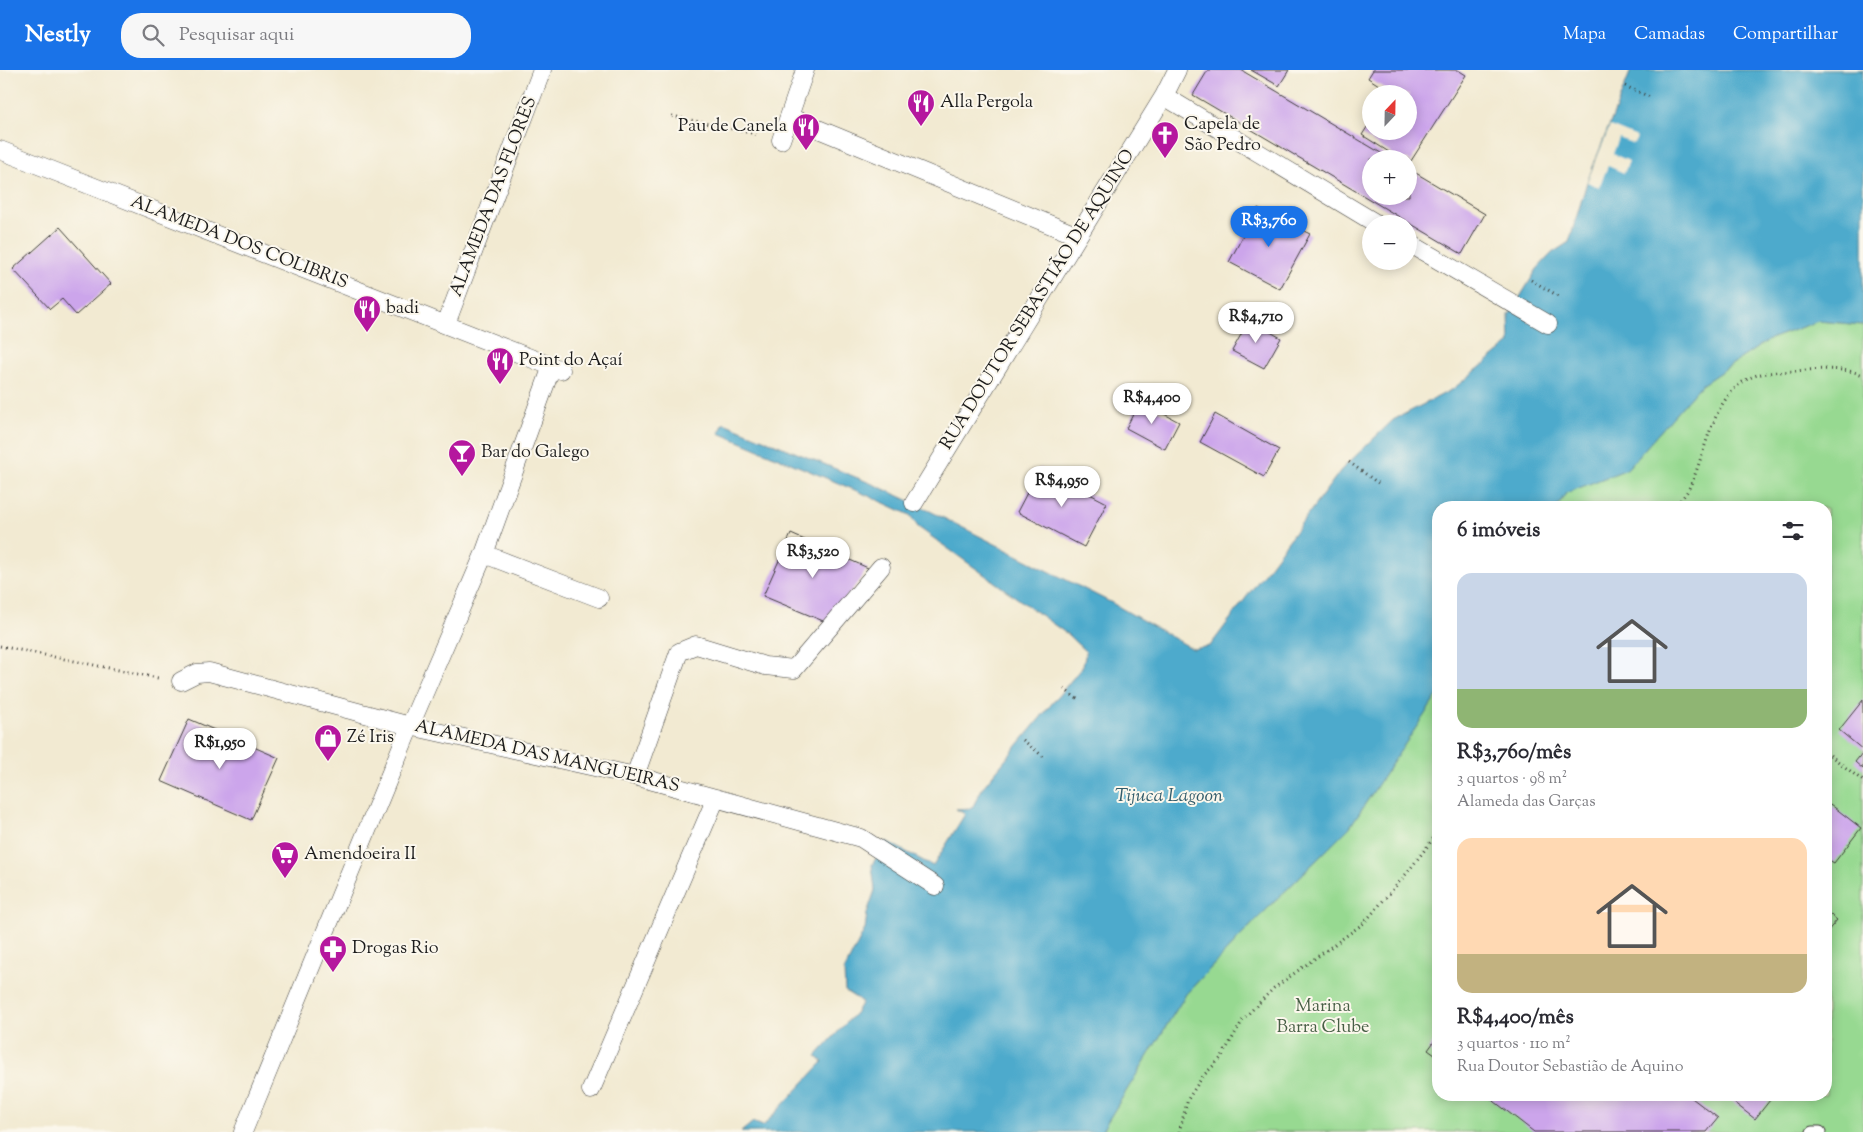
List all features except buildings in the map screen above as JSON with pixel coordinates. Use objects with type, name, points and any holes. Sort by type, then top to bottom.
[{"type":"street","name":"ALAMEDA DAS FLORES","points":[[446,324],[542,70]]},
{"type":"street","points":[[781,140],[805,70]]},
{"type":"street","name":"RUA DOUTOR SEBASTIÃO DE AQUINO","points":[[914,503],[1164,96],[1178,70]]},
{"type":"street","points":[[1164,96],[1362,215]]},
{"type":"street","points":[[789,117],[1078,236]]},
{"type":"street","name":"ALAMEDA DOS COLIBRIS","points":[[0,150],[557,368],[484,554]]},
{"type":"street","points":[[1417,248],[1548,324]]},
{"type":"street","points":[[243,1132],[410,726],[484,554],[600,598]]},
{"type":"street","points":[[635,776],[679,652],[696,645],[765,666],[794,669],[881,567]]},
{"type":"street","name":"ALAMEDA DAS MANGUEIRAS","points":[[181,681],[197,674],[209,672],[410,726],[635,776],[716,798],[861,838],[934,886]]},
{"type":"street","points":[[591,1090],[716,798]]},
{"type":"lane","points":[[1812,1132],[1820,1132]]},
{"type":"path","points":[[1625,86],[1650,97]]},
{"type":"path","points":[[672,116],[781,140]]},
{"type":"path","points":[[1530,280],[1560,297]]},
{"type":"path","points":[[1679,501],[1690,487],[1720,408],[1736,387],[1757,375],[1780,372],[1807,370],[1853,372],[1863,376]]},
{"type":"path","points":[[1349,462],[1378,483]]},
{"type":"path","points":[[0,646],[181,681]]},
{"type":"path","points":[[1064,689],[1080,701]]},
{"type":"path","points":[[1023,740],[1045,758]]},
{"type":"path","points":[[1832,757],[1863,781]]},
{"type":"path","points":[[1179,1132],[1188,1099],[1203,1076],[1221,1058],[1244,1018],[1274,988],[1364,923],[1407,873],[1432,840]]},
{"type":"green space","name":"Marina Barra Clube","points":[[1818,321],[1863,325],[1863,1132],[1101,1132],[1186,994],[1256,920],[1349,828],[1432,704],[1432,1101],[1832,1101],[1832,501],[1561,501],[1566,493],[1627,469],[1701,385],[1770,339]]},
{"type":"water","name":"Tijuca Lagoon","points":[[1631,70],[1863,70],[1863,325],[1818,321],[1770,339],[1701,385],[1627,469],[1566,493],[1561,501],[1432,501],[1432,704],[1349,828],[1256,920],[1186,994],[1101,1132],[741,1132],[753,1122],[763,1126],[823,1062],[816,1056],[856,1012],[862,1002],[845,991],[844,971],[865,929],[867,913],[875,890],[872,865],[886,841],[933,866],[965,814],[956,809],[972,808],[983,787],[1083,666],[1086,652],[1067,634],[918,527],[910,515],[719,433],[724,423],[914,503],[1112,603],[1193,649],[1210,646],[1341,470],[1393,420],[1453,389],[1510,343],[1509,315],[1537,269],[1552,253],[1569,242],[1587,182]]},
{"type":"pier","points":[[1610,126],[1637,137],[1634,144],[1619,138],[1613,154],[1629,161],[1624,173],[1608,166],[1599,187],[1587,182]]},
{"type":"ferry route","points":[[1860,70],[1863,73]]},
{"type":"place","name":"Alla Pergola","points":[[921,127]]},
{"type":"place","name":"Pau de Canela","points":[[806,151]]},
{"type":"place","name":"Capela de São Pedro","points":[[1165,159]]},
{"type":"place","name":"badi","points":[[367,333]]},
{"type":"place","name":"Point do Açaí","points":[[500,385]]},
{"type":"place","name":"Bar do Galego","points":[[462,477]]},
{"type":"place","name":"Zé Iris","points":[[328,762]]},
{"type":"place","name":"Amendoeira II","points":[[285,879]]},
{"type":"place","name":"Drogas Rio","points":[[333,973]]}]
